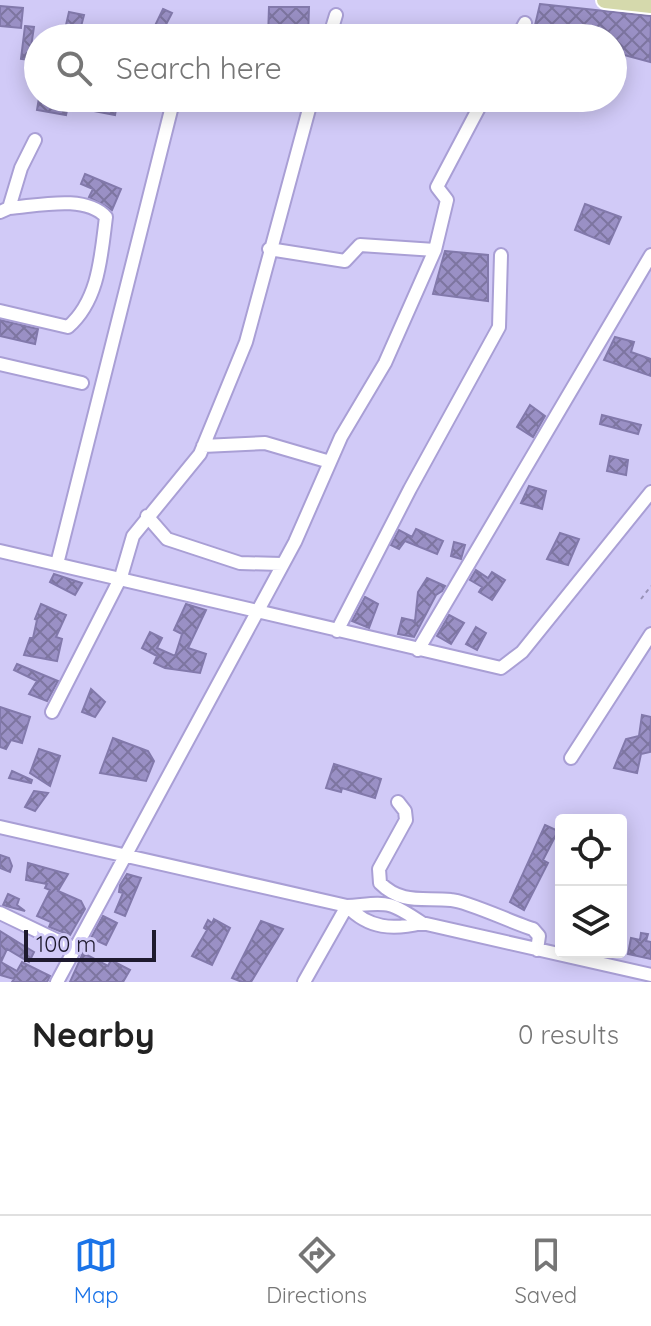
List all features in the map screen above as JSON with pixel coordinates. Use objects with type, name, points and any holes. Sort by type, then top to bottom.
[{"type":"main road","points":[[605,0],[651,5]]},
{"type":"street","points":[[333,24],[336,15]]},
{"type":"street","points":[[57,564],[170,112]]},
{"type":"street","points":[[52,712],[121,577],[133,536],[203,446],[246,342],[308,112]]},
{"type":"street","points":[[57,982],[282,564],[330,462],[385,363],[435,250],[447,200],[437,187],[477,112]]},
{"type":"street","points":[[0,311],[68,327],[91,294],[99,268],[106,217],[95,209],[75,204],[4,210],[35,140]]},
{"type":"street","points":[[269,249],[345,261],[360,245],[435,250]]},
{"type":"street","points":[[337,631],[499,327],[501,255]]},
{"type":"street","points":[[418,650],[651,255]]},
{"type":"street","points":[[0,364],[82,383]]},
{"type":"street","points":[[203,446],[265,443],[330,462]]},
{"type":"street","points":[[0,551],[121,577],[490,668],[507,667],[651,492]]},
{"type":"street","points":[[147,516],[167,539],[240,563],[282,564]]},
{"type":"street","points":[[571,758],[651,634]]},
{"type":"street","points":[[636,658],[651,662]]},
{"type":"street","points":[[398,802],[405,811],[406,820],[379,869],[380,883],[405,898],[429,902],[450,899],[533,929],[539,936],[537,950]]},
{"type":"street","points":[[0,827],[347,906],[382,901],[422,923],[651,975]]},
{"type":"street","points":[[347,906],[357,917],[387,928],[422,923]]},
{"type":"street","points":[[304,982],[347,906]]},
{"type":"street","points":[[0,913],[75,949]]},
{"type":"path","points":[[641,599],[651,586]]},
{"type":"building","points":[[540,4],[651,16],[650,62],[627,56],[627,24],[535,24]]},
{"type":"building","points":[[0,6],[23,8],[21,28],[0,26]]},
{"type":"building","points":[[269,7],[309,7],[308,24],[268,24]]},
{"type":"building","points":[[163,9],[172,13],[166,24],[156,24]]},
{"type":"building","points":[[69,12],[84,15],[82,24],[66,24]]},
{"type":"building","points":[[85,174],[121,189],[112,210],[89,197],[93,189],[81,184]]},
{"type":"building","points":[[585,204],[621,217],[609,244],[575,230]]},
{"type":"building","points":[[445,251],[488,255],[488,301],[433,294]]},
{"type":"building","points":[[0,320],[38,329],[35,344],[0,336]]},
{"type":"building","points":[[615,337],[634,342],[631,352],[651,359],[651,376],[604,360]]},
{"type":"building","points":[[530,405],[545,416],[533,437],[517,427]]},
{"type":"building","points":[[602,415],[641,425],[638,434],[600,424]]},
{"type":"building","points":[[610,456],[628,460],[626,475],[607,471]]},
{"type":"building","points":[[529,486],[546,491],[542,509],[521,503]]},
{"type":"building","points":[[416,529],[443,541],[437,554],[405,541],[399,549],[391,545],[399,530],[412,537]]},
{"type":"building","points":[[560,533],[579,539],[568,565],[547,559]]},
{"type":"building","points":[[454,542],[465,545],[461,559],[451,556]]},
{"type":"building","points":[[476,570],[488,578],[492,572],[505,580],[492,600],[479,592],[482,587],[470,580]]},
{"type":"building","points":[[54,574],[82,583],[75,595],[50,582]]},
{"type":"building","points":[[427,578],[445,586],[436,595],[414,637],[398,634],[402,618],[415,621],[418,592]]},
{"type":"building","points":[[365,597],[378,604],[369,628],[352,621]]},
{"type":"building","points":[[41,604],[66,615],[56,637],[62,639],[57,661],[24,655],[30,638],[33,638],[35,619]]},
{"type":"building","points":[[186,604],[206,610],[188,648],[206,654],[200,673],[165,668],[154,663],[157,656],[142,648],[150,632],[162,638],[157,648],[175,656],[182,634],[174,630]]},
{"type":"building","points":[[449,615],[464,623],[451,644],[437,636]]},
{"type":"building","points":[[476,627],[486,633],[477,650],[466,644]]},
{"type":"building","points":[[17,664],[58,681],[47,701],[29,694],[37,681],[14,670]]},
{"type":"building","points":[[91,689],[105,702],[95,717],[82,712]]},
{"type":"building","points":[[0,707],[30,717],[22,743],[11,740],[6,749],[0,747]]},
{"type":"building","points":[[642,715],[651,717],[650,752],[641,754],[637,773],[614,768],[626,739],[639,736]]},
{"type":"building","points":[[113,738],[148,751],[154,761],[146,781],[100,773]]},
{"type":"building","points":[[39,749],[60,756],[50,786],[30,773]]},
{"type":"building","points":[[334,764],[381,779],[375,798],[342,788],[341,792],[326,788]]},
{"type":"building","points":[[12,771],[32,780],[31,783],[9,778]]},
{"type":"building","points":[[34,791],[48,793],[35,811],[25,807]]},
{"type":"building","points":[[545,825],[555,830],[555,837],[543,860],[548,863],[524,910],[510,902]]},
{"type":"building","points":[[0,855],[9,858],[12,866],[10,872],[0,868]]},
{"type":"building","points":[[28,863],[68,874],[58,891],[81,901],[85,909],[70,935],[49,927],[51,922],[37,916],[50,890],[45,888],[47,884],[26,880]]},
{"type":"building","points":[[127,874],[141,878],[125,916],[115,912],[123,893],[119,892],[120,885]]},
{"type":"building","points":[[8,894],[19,899],[17,905],[25,911],[3,905]]},
{"type":"building","points":[[103,916],[117,923],[106,945],[91,938]]},
{"type":"building","points":[[214,919],[230,928],[212,965],[192,956],[207,930],[204,928],[208,920],[212,923]]},
{"type":"building","points":[[261,921],[283,929],[251,982],[232,978]]},
{"type":"building","points":[[0,931],[34,952],[29,962],[7,949],[1,962],[17,971],[22,962],[50,976],[47,982],[12,982],[14,979],[0,975]]},
{"type":"building","points":[[641,933],[648,934],[646,941],[651,942],[651,959],[628,954],[631,938],[640,940]]},
{"type":"building","points":[[83,953],[108,966],[111,960],[130,970],[123,982],[70,982]]}]
